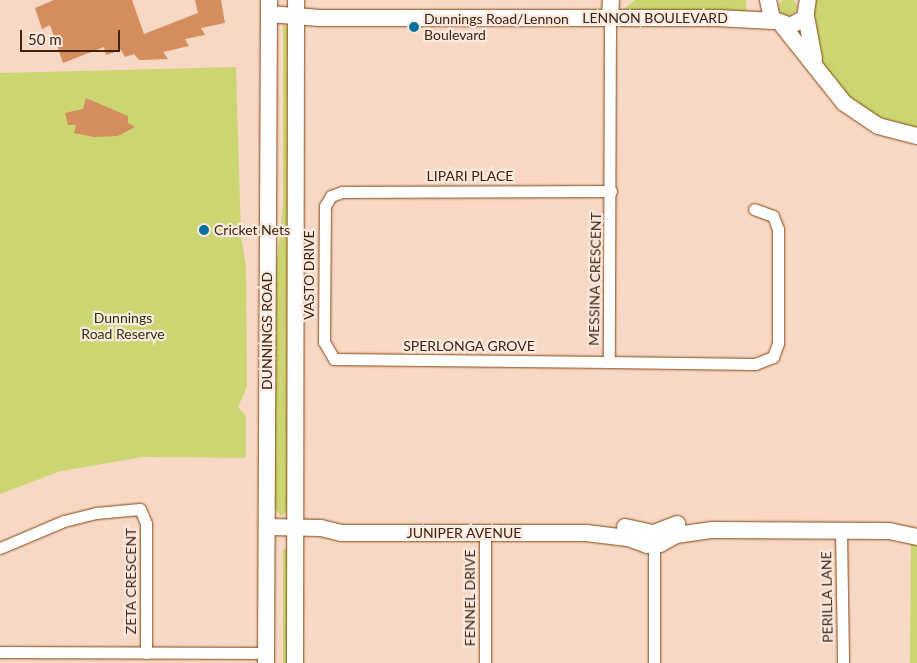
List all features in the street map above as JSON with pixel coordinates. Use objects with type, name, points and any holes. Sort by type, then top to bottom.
[{"type":"street","points":[[610,18],[611,0]]},
{"type":"street","points":[[768,0],[768,12],[839,99],[866,120],[892,131],[917,136]]},
{"type":"street","name":"LENNON BOULEVARD","points":[[269,7],[796,25],[807,8]]},
{"type":"street","name":"DUNNINGS ROAD","points":[[266,658],[269,7]]},
{"type":"street","name":"DUNNINGS ROAD","points":[[295,663],[296,8]]},
{"type":"street","points":[[807,8],[821,78]]},
{"type":"street","name":"MESSINA CRESCENT","points":[[610,18],[611,191],[609,362],[755,364],[773,357],[778,343],[777,223],[773,216],[754,209]]},
{"type":"street","name":"LIPARI PLACE","points":[[331,196],[342,192],[611,191]]},
{"type":"street","name":"VASTO DRIVE","points":[[329,356],[324,342],[324,216],[325,203],[331,196]]},
{"type":"street","name":"SPERLONGA GROVE","points":[[329,356],[341,361],[609,362]]},
{"type":"street","name":"ZETA CRESCENT","points":[[0,548],[64,522],[96,513],[140,509],[146,523],[146,653]]},
{"type":"street","points":[[889,531],[917,524]]},
{"type":"street","points":[[654,663],[654,539],[713,530],[889,531],[917,537]]},
{"type":"street","name":"PERILLA LANE","points":[[841,530],[843,663]]},
{"type":"street","name":"JUNIPER AVENUE","points":[[267,533],[586,533],[654,539]]},
{"type":"street","name":"FENNEL DRIVE","points":[[485,533],[485,663]]},
{"type":"street","points":[[0,652],[146,653],[266,658]]},
{"type":"green space","points":[[788,-2],[794,1],[797,7],[794,13],[788,16],[782,13],[779,7],[782,1]]},
{"type":"green space","points":[[635,0],[746,0],[746,13],[622,11]]},
{"type":"green space","points":[[814,0],[917,0],[917,128],[877,117],[849,98],[827,72],[813,39]]},
{"type":"green space","points":[[283,24],[288,28],[287,511],[281,516],[275,508],[276,271],[283,205]]},
{"type":"green space","name":"Dunnings Road Reserve","points":[[236,67],[241,236],[246,266],[247,387],[238,407],[246,416],[246,458],[143,457],[61,471],[0,494],[0,73]]},
{"type":"green space","points":[[911,541],[917,542],[917,663],[910,663]]},
{"type":"green space","points":[[288,548],[289,663],[283,663],[283,550]]},
{"type":"building","points":[[54,0],[132,0],[144,34],[198,13],[195,0],[221,0],[225,23],[201,28],[205,35],[185,39],[189,46],[163,52],[168,59],[139,60],[134,54],[125,57],[121,50],[106,55],[104,47],[63,63],[50,25],[42,29],[35,8]]},
{"type":"building","points":[[86,98],[128,116],[128,123],[135,127],[118,136],[94,137],[74,133],[76,125],[68,125],[65,113],[83,109]]},
{"type":"place","name":"Dunnings Road/Lennon Boulevard","points":[[414,27]]},
{"type":"place","name":"Cricket Nets","points":[[204,230]]}]
